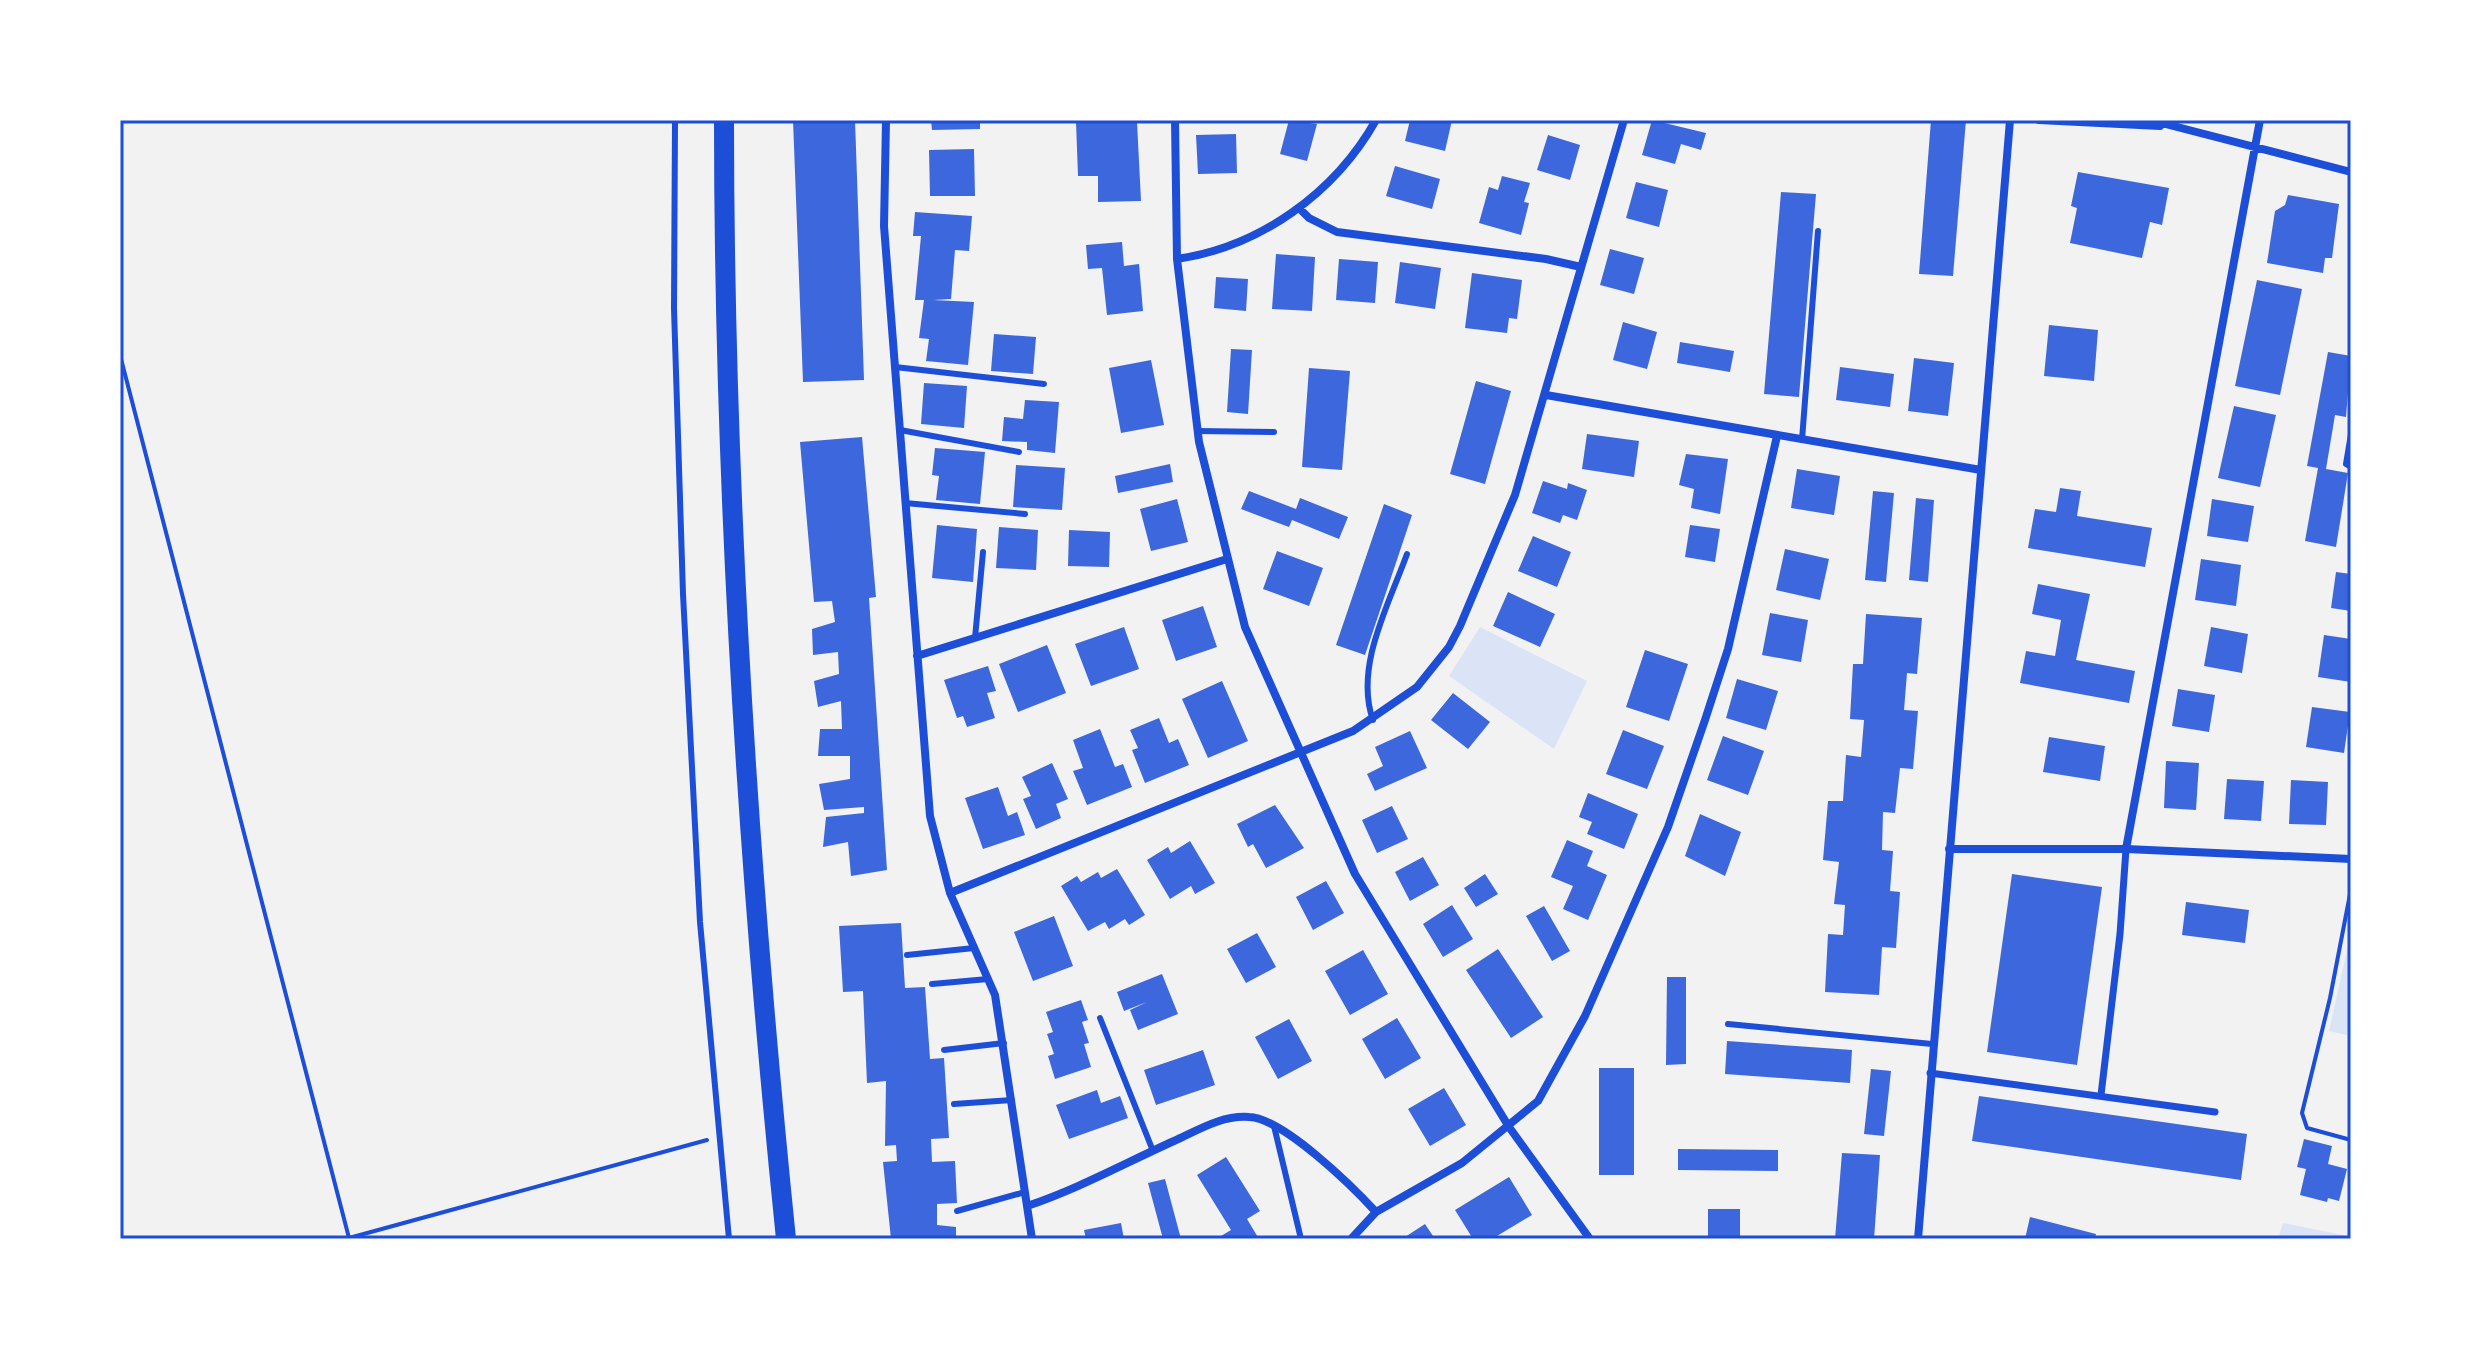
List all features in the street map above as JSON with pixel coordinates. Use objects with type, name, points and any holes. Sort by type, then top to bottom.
[{"type":"main road","points":[[724,120],[726,324],[746,736],[761,970],[786,1239]]},
{"type":"street","points":[[886,120],[884,226],[930,816],[950,893],[988,979],[1004,1043],[1032,1239]]},
{"type":"street","points":[[1175,120],[1177,259],[1197,431],[1245,627],[1355,874],[1403,960],[1509,1127],[1590,1239]]},
{"type":"street","points":[[1177,259],[1204,255],[1251,235],[1299,208],[1347,165],[1376,120]]},
{"type":"street","points":[[950,893],[1373,720],[1417,687],[1454,637],[1515,495],[1624,120]]},
{"type":"street","points":[[1918,1239],[2010,120]]},
{"type":"street","points":[[2039,120],[2169,127]]},
{"type":"street","points":[[2150,120],[2351,172]]},
{"type":"street","points":[[2101,1095],[2120,934],[2126,849],[2260,120]]},
{"type":"street","points":[[1299,208],[1309,218],[1337,232],[1546,259],[1581,267]]},
{"type":"street","points":[[1546,395],[1981,470]]},
{"type":"street","points":[[1351,1239],[1376,1212],[1462,1163],[1538,1101],[1585,1016],[1668,827],[1728,649],[1777,436]]},
{"type":"street","points":[[917,656],[1227,559]]},
{"type":"street","points":[[1949,849],[2126,849],[2351,859]]},
{"type":"street","points":[[1930,1073],[2215,1112]]},
{"type":"street","points":[[1027,1206],[1060,1195],[1222,1120],[1252,1116],[1274,1126],[1351,1185],[1376,1212]]},
{"type":"lane","points":[[675,120],[674,309],[683,594],[700,922],[717,1138],[729,1239]]},
{"type":"lane","points":[[1802,440],[1818,231]]},
{"type":"lane","points":[[895,367],[1044,384]]},
{"type":"lane","points":[[900,430],[1019,452]]},
{"type":"lane","points":[[1197,431],[1274,432]]},
{"type":"lane","points":[[2351,434],[2346,464],[2351,467]]},
{"type":"lane","points":[[905,503],[1025,514]]},
{"type":"lane","points":[[975,638],[983,552]]},
{"type":"lane","points":[[1373,720],[1367,703],[1370,661],[1407,554]]},
{"type":"lane","points":[[907,955],[974,948]]},
{"type":"lane","points":[[932,984],[988,979]]},
{"type":"lane","points":[[1100,1018],[1153,1151]]},
{"type":"lane","points":[[1728,1024],[1932,1044]]},
{"type":"lane","points":[[944,1050],[1004,1043]]},
{"type":"lane","points":[[954,1104],[1012,1100]]},
{"type":"lane","points":[[1274,1126],[1301,1239]]},
{"type":"lane","points":[[957,1211],[1025,1192]]},
{"type":"path","points":[[120,355],[348,1239],[717,1138]]},
{"type":"path","points":[[2351,889],[2302,1121],[2314,1131],[2351,1140]]},
{"type":"shaded area","points":[[1480,627],[1587,681],[1554,749],[1449,676]]},
{"type":"shaded area","points":[[2348,945],[2351,946],[2351,1036],[2329,1031]]},
{"type":"shaded area","points":[[2283,1223],[2348,1236],[2347,1239],[2278,1239]]},
{"type":"building","points":[[793,120],[855,120],[864,380],[803,382]]},
{"type":"building","points":[[931,120],[980,120],[980,129],[932,130]]},
{"type":"building","points":[[1289,120],[1317,124],[1307,161],[1280,154]]},
{"type":"building","points":[[1410,120],[1452,120],[1445,151],[1405,141]]},
{"type":"building","points":[[1652,120],[1706,133],[1701,150],[1681,144],[1675,164],[1642,155]]},
{"type":"building","points":[[1931,120],[1966,120],[1953,276],[1919,274]]},
{"type":"building","points":[[1076,122],[1137,122],[1141,201],[1098,202],[1098,176],[1078,176]]},
{"type":"building","points":[[1236,134],[1237,173],[1198,174],[1196,135]]},
{"type":"building","points":[[1548,135],[1580,145],[1570,180],[1537,170]]},
{"type":"building","points":[[974,149],[975,196],[930,196],[929,150]]},
{"type":"building","points":[[1395,166],[1440,179],[1432,209],[1386,196]]},
{"type":"building","points":[[2078,172],[2169,188],[2162,225],[2150,222],[2142,258],[2070,243],[2077,208],[2071,206]]},
{"type":"building","points":[[1502,176],[1530,183],[1524,202],[1529,203],[1521,235],[1479,223],[1489,187],[1498,190]]},
{"type":"building","points":[[1636,182],[1668,190],[1659,227],[1626,218]]},
{"type":"building","points":[[1781,192],[1816,194],[1799,397],[1764,394]]},
{"type":"building","points":[[2288,195],[2339,204],[2332,258],[2325,258],[2323,273],[2267,263],[2275,211],[2285,205]]},
{"type":"building","points":[[915,212],[972,216],[969,251],[955,250],[951,299],[933,300],[974,302],[968,365],[926,361],[929,339],[919,338],[924,300],[915,300],[921,236],[913,236]]},
{"type":"building","points":[[1122,242],[1124,266],[1139,264],[1143,311],[1107,315],[1102,268],[1088,269],[1086,245]]},
{"type":"building","points":[[1610,249],[1644,258],[1634,294],[1600,285]]},
{"type":"building","points":[[1276,254],[1315,257],[1312,311],[1272,309]]},
{"type":"building","points":[[1339,259],[1378,262],[1375,303],[1336,300]]},
{"type":"building","points":[[1400,262],[1441,268],[1435,309],[1395,303]]},
{"type":"building","points":[[1472,273],[1522,280],[1517,319],[1509,318],[1507,333],[1465,328]]},
{"type":"building","points":[[1216,277],[1248,279],[1246,311],[1214,308]]},
{"type":"building","points":[[2257,280],[2302,289],[2280,395],[2235,386]]},
{"type":"building","points":[[1623,322],[1657,332],[1647,369],[1613,360]]},
{"type":"building","points":[[2049,325],[2098,330],[2094,381],[2044,376]]},
{"type":"building","points":[[994,334],[1036,337],[1033,374],[991,371]]},
{"type":"building","points":[[1680,342],[1734,351],[1730,372],[1677,363]]},
{"type":"building","points":[[1231,349],[1252,350],[1248,414],[1227,412]]},
{"type":"building","points":[[2328,352],[2351,356],[2346,417],[2335,415],[2326,469],[2348,473],[2336,547],[2305,541],[2318,468],[2307,466]]},
{"type":"building","points":[[1914,358],[1954,363],[1948,416],[1908,411]]},
{"type":"building","points":[[1151,360],[1164,425],[1121,433],[1109,368]]},
{"type":"building","points":[[1840,367],[1894,374],[1890,407],[1836,400]]},
{"type":"building","points":[[1309,368],[1350,371],[1342,470],[1302,467]]},
{"type":"building","points":[[1476,381],[1511,391],[1485,484],[1450,474]]},
{"type":"building","points":[[924,383],[967,386],[964,428],[921,424]]},
{"type":"building","points":[[1025,400],[1059,402],[1055,453],[1027,450],[1027,442],[1002,441],[1004,417],[1023,419]]},
{"type":"building","points":[[2234,406],[2276,415],[2260,487],[2218,478]]},
{"type":"building","points":[[1587,434],[1639,441],[1634,477],[1582,469]]},
{"type":"building","points":[[862,437],[876,597],[869,598],[887,870],[851,876],[848,842],[823,847],[826,817],[864,813],[864,807],[824,810],[819,784],[850,779],[850,756],[818,756],[820,729],[842,729],[841,701],[818,707],[814,681],[839,674],[838,652],[813,655],[812,629],[835,622],[832,601],[814,602],[800,442]]},
{"type":"building","points":[[935,448],[985,452],[980,504],[936,500],[939,476],[932,475]]},
{"type":"building","points":[[1686,454],[1728,459],[1720,514],[1691,508],[1694,489],[1679,485]]},
{"type":"building","points":[[1170,464],[1173,482],[1118,493],[1115,476]]},
{"type":"building","points":[[1016,465],[1065,468],[1062,510],[1013,507]]},
{"type":"building","points":[[1797,469],[1840,476],[1834,515],[1791,508]]},
{"type":"building","points":[[1543,481],[1567,489],[1568,483],[1587,490],[1577,520],[1563,515],[1560,523],[1532,513]]},
{"type":"building","points":[[2060,488],[2081,491],[2077,516],[2152,528],[2145,567],[2028,548],[2035,509],[2056,512]]},
{"type":"building","points":[[1249,491],[1296,509],[1300,498],[1348,517],[1339,539],[1292,520],[1289,527],[1241,509]]},
{"type":"building","points":[[1873,491],[1894,493],[1886,582],[1865,580]]},
{"type":"building","points":[[1916,498],[1934,500],[1928,582],[1909,580]]},
{"type":"building","points":[[1177,499],[1188,542],[1151,551],[1140,509]]},
{"type":"building","points":[[2212,499],[2254,506],[2248,542],[2207,536]]},
{"type":"building","points":[[1384,504],[1412,515],[1365,655],[1336,645]]},
{"type":"building","points":[[937,525],[977,529],[973,582],[932,578]]},
{"type":"building","points":[[1690,525],[1720,529],[1715,562],[1685,557]]},
{"type":"building","points":[[999,527],[1038,530],[1036,570],[996,568]]},
{"type":"building","points":[[1069,530],[1110,532],[1109,567],[1068,566]]},
{"type":"building","points":[[1533,536],[1571,552],[1557,587],[1518,571]]},
{"type":"building","points":[[1785,549],[1829,559],[1820,600],[1776,590]]},
{"type":"building","points":[[1277,551],[1323,568],[1309,606],[1263,589]]},
{"type":"building","points":[[2201,559],[2241,565],[2236,606],[2195,600]]},
{"type":"building","points":[[2336,572],[2351,574],[2351,611],[2331,608]]},
{"type":"building","points":[[2038,584],[2090,594],[2076,660],[2135,671],[2129,703],[2020,683],[2026,651],[2055,656],[2061,620],[2032,614]]},
{"type":"building","points":[[1508,592],[1555,614],[1540,647],[1493,626]]},
{"type":"building","points":[[1203,606],[1217,647],[1176,661],[1162,620]]},
{"type":"building","points":[[1770,613],[1808,620],[1801,662],[1762,655]]},
{"type":"building","points":[[1866,614],[1922,618],[1917,674],[1907,673],[1904,710],[1918,711],[1913,769],[1900,768],[1895,813],[1883,812],[1882,850],[1893,851],[1890,891],[1900,892],[1896,948],[1882,947],[1879,995],[1825,992],[1828,934],[1843,935],[1845,905],[1834,904],[1839,862],[1823,860],[1828,801],[1843,801],[1846,755],[1861,757],[1864,720],[1850,719],[1853,664],[1863,664]]},
{"type":"building","points":[[1124,627],[1139,669],[1091,686],[1075,644]]},
{"type":"building","points":[[2211,627],[2248,634],[2242,673],[2204,666]]},
{"type":"building","points":[[2324,635],[2351,639],[2351,682],[2318,677]]},
{"type":"building","points":[[1047,645],[1066,693],[1018,712],[999,664]]},
{"type":"building","points":[[1645,650],[1688,664],[1669,721],[1626,707]]},
{"type":"building","points":[[988,666],[996,691],[987,693],[995,718],[967,727],[963,716],[957,718],[944,680]]},
{"type":"building","points":[[1737,679],[1778,691],[1766,730],[1726,718]]},
{"type":"building","points":[[1222,681],[1248,741],[1208,758],[1182,699]]},
{"type":"building","points":[[2178,689],[2215,695],[2209,732],[2172,726]]},
{"type":"building","points":[[1453,693],[1490,722],[1468,749],[1431,720]]},
{"type":"building","points":[[2312,707],[2350,712],[2344,753],[2306,747]]},
{"type":"building","points":[[1159,718],[1169,743],[1178,739],[1189,765],[1145,783],[1132,750],[1138,748],[1130,730]]},
{"type":"building","points":[[1100,729],[1115,767],[1123,764],[1132,787],[1087,805],[1073,771],[1083,768],[1073,740]]},
{"type":"building","points":[[1623,730],[1664,746],[1647,789],[1606,774]]},
{"type":"building","points":[[1410,731],[1427,768],[1375,791],[1367,774],[1383,766],[1375,747]]},
{"type":"building","points":[[1723,736],[1764,751],[1748,795],[1707,780]]},
{"type":"building","points":[[2049,737],[2105,746],[2100,781],[2043,772]]},
{"type":"building","points":[[2166,761],[2199,763],[2196,810],[2164,808]]},
{"type":"building","points":[[1052,763],[1068,799],[1056,804],[1061,818],[1036,829],[1023,799],[1031,796],[1022,777]]},
{"type":"building","points":[[2227,779],[2264,781],[2261,821],[2224,819]]},
{"type":"building","points":[[2291,780],[2328,782],[2326,825],[2289,824]]},
{"type":"building","points":[[998,787],[1008,816],[1017,812],[1025,835],[983,849],[965,798]]},
{"type":"building","points":[[1588,793],[1638,814],[1624,849],[1587,834],[1592,822],[1579,817]]},
{"type":"building","points":[[1275,805],[1304,848],[1266,868],[1253,844],[1248,847],[1237,824]]},
{"type":"building","points":[[1392,806],[1408,839],[1377,853],[1362,820]]},
{"type":"building","points":[[1700,814],[1741,832],[1725,876],[1685,856]]},
{"type":"building","points":[[1567,840],[1593,851],[1587,866],[1607,875],[1588,920],[1563,909],[1573,886],[1551,877]]},
{"type":"building","points":[[1190,841],[1215,883],[1195,894],[1191,886],[1170,899],[1147,860],[1168,847],[1171,853]]},
{"type":"building","points":[[1423,857],[1439,885],[1410,901],[1395,872]]},
{"type":"building","points":[[1117,869],[1145,915],[1129,925],[1125,919],[1109,929],[1105,922],[1088,931],[1061,886],[1077,876],[1081,882],[1098,872],[1101,878]]},
{"type":"building","points":[[1485,874],[1498,894],[1476,907],[1464,888]]},
{"type":"building","points":[[2012,874],[2102,887],[2077,1065],[1987,1052]]},
{"type":"building","points":[[1326,881],[1344,913],[1313,930],[1296,897]]},
{"type":"building","points":[[2186,902],[2249,910],[2245,943],[2182,935]]},
{"type":"building","points":[[1452,905],[1473,939],[1443,957],[1423,924]]},
{"type":"building","points":[[1544,906],[1570,951],[1552,961],[1526,916]]},
{"type":"building","points":[[1054,916],[1073,966],[1033,981],[1014,932]]},
{"type":"building","points":[[901,923],[905,988],[925,987],[930,1059],[944,1058],[949,1138],[931,1139],[932,1162],[955,1161],[957,1203],[937,1204],[937,1225],[956,1227],[956,1239],[891,1239],[883,1162],[897,1161],[896,1145],[885,1146],[886,1081],[867,1083],[863,991],[843,992],[839,926]]},
{"type":"building","points":[[1257,933],[1276,967],[1246,983],[1227,949]]},
{"type":"building","points":[[1498,949],[1543,1017],[1511,1038],[1466,970]]},
{"type":"building","points":[[1363,950],[1388,994],[1350,1015],[1325,971]]},
{"type":"building","points":[[1162,974],[1178,1014],[1138,1030],[1130,1010],[1147,1002],[1124,1011],[1117,992]]},
{"type":"building","points":[[1667,977],[1686,977],[1686,1064],[1666,1065]]},
{"type":"building","points":[[1081,1000],[1088,1020],[1082,1022],[1089,1043],[1084,1044],[1091,1067],[1055,1079],[1048,1056],[1054,1054],[1047,1034],[1053,1032],[1046,1012]]},
{"type":"building","points":[[1397,1018],[1421,1058],[1385,1079],[1362,1039]]},
{"type":"building","points":[[1289,1019],[1312,1061],[1278,1079],[1255,1037]]},
{"type":"building","points":[[1727,1041],[1852,1050],[1850,1083],[1725,1074]]},
{"type":"building","points":[[1203,1050],[1215,1085],[1156,1105],[1144,1070]]},
{"type":"building","points":[[1599,1068],[1634,1068],[1634,1175],[1599,1175]]},
{"type":"building","points":[[1871,1069],[1891,1071],[1884,1136],[1864,1134]]},
{"type":"building","points":[[1444,1088],[1466,1125],[1430,1146],[1408,1109]]},
{"type":"building","points":[[1097,1090],[1101,1103],[1120,1096],[1128,1118],[1069,1139],[1056,1105]]},
{"type":"building","points":[[1979,1096],[2247,1134],[2241,1180],[1972,1141]]},
{"type":"building","points":[[2304,1139],[2332,1146],[2328,1164],[2347,1169],[2339,1201],[2328,1198],[2327,1202],[2300,1195],[2306,1169],[2297,1167]]},
{"type":"building","points":[[1678,1149],[1778,1150],[1778,1171],[1678,1170]]},
{"type":"building","points":[[1842,1153],[1880,1155],[1874,1239],[1835,1239]]},
{"type":"building","points":[[1226,1157],[1260,1211],[1247,1219],[1259,1239],[1216,1239],[1231,1230],[1197,1175]]},
{"type":"building","points":[[1509,1177],[1532,1215],[1492,1239],[1473,1239],[1455,1210]]},
{"type":"building","points":[[1165,1179],[1181,1239],[1163,1239],[1148,1183]]},
{"type":"building","points":[[1708,1209],[1740,1209],[1740,1239],[1708,1239]]},
{"type":"building","points":[[2030,1217],[2096,1234],[2095,1239],[2025,1239]]},
{"type":"building","points":[[1121,1223],[1124,1239],[1086,1239],[1084,1230]]},
{"type":"building","points":[[1425,1224],[1435,1239],[1402,1239]]}]
